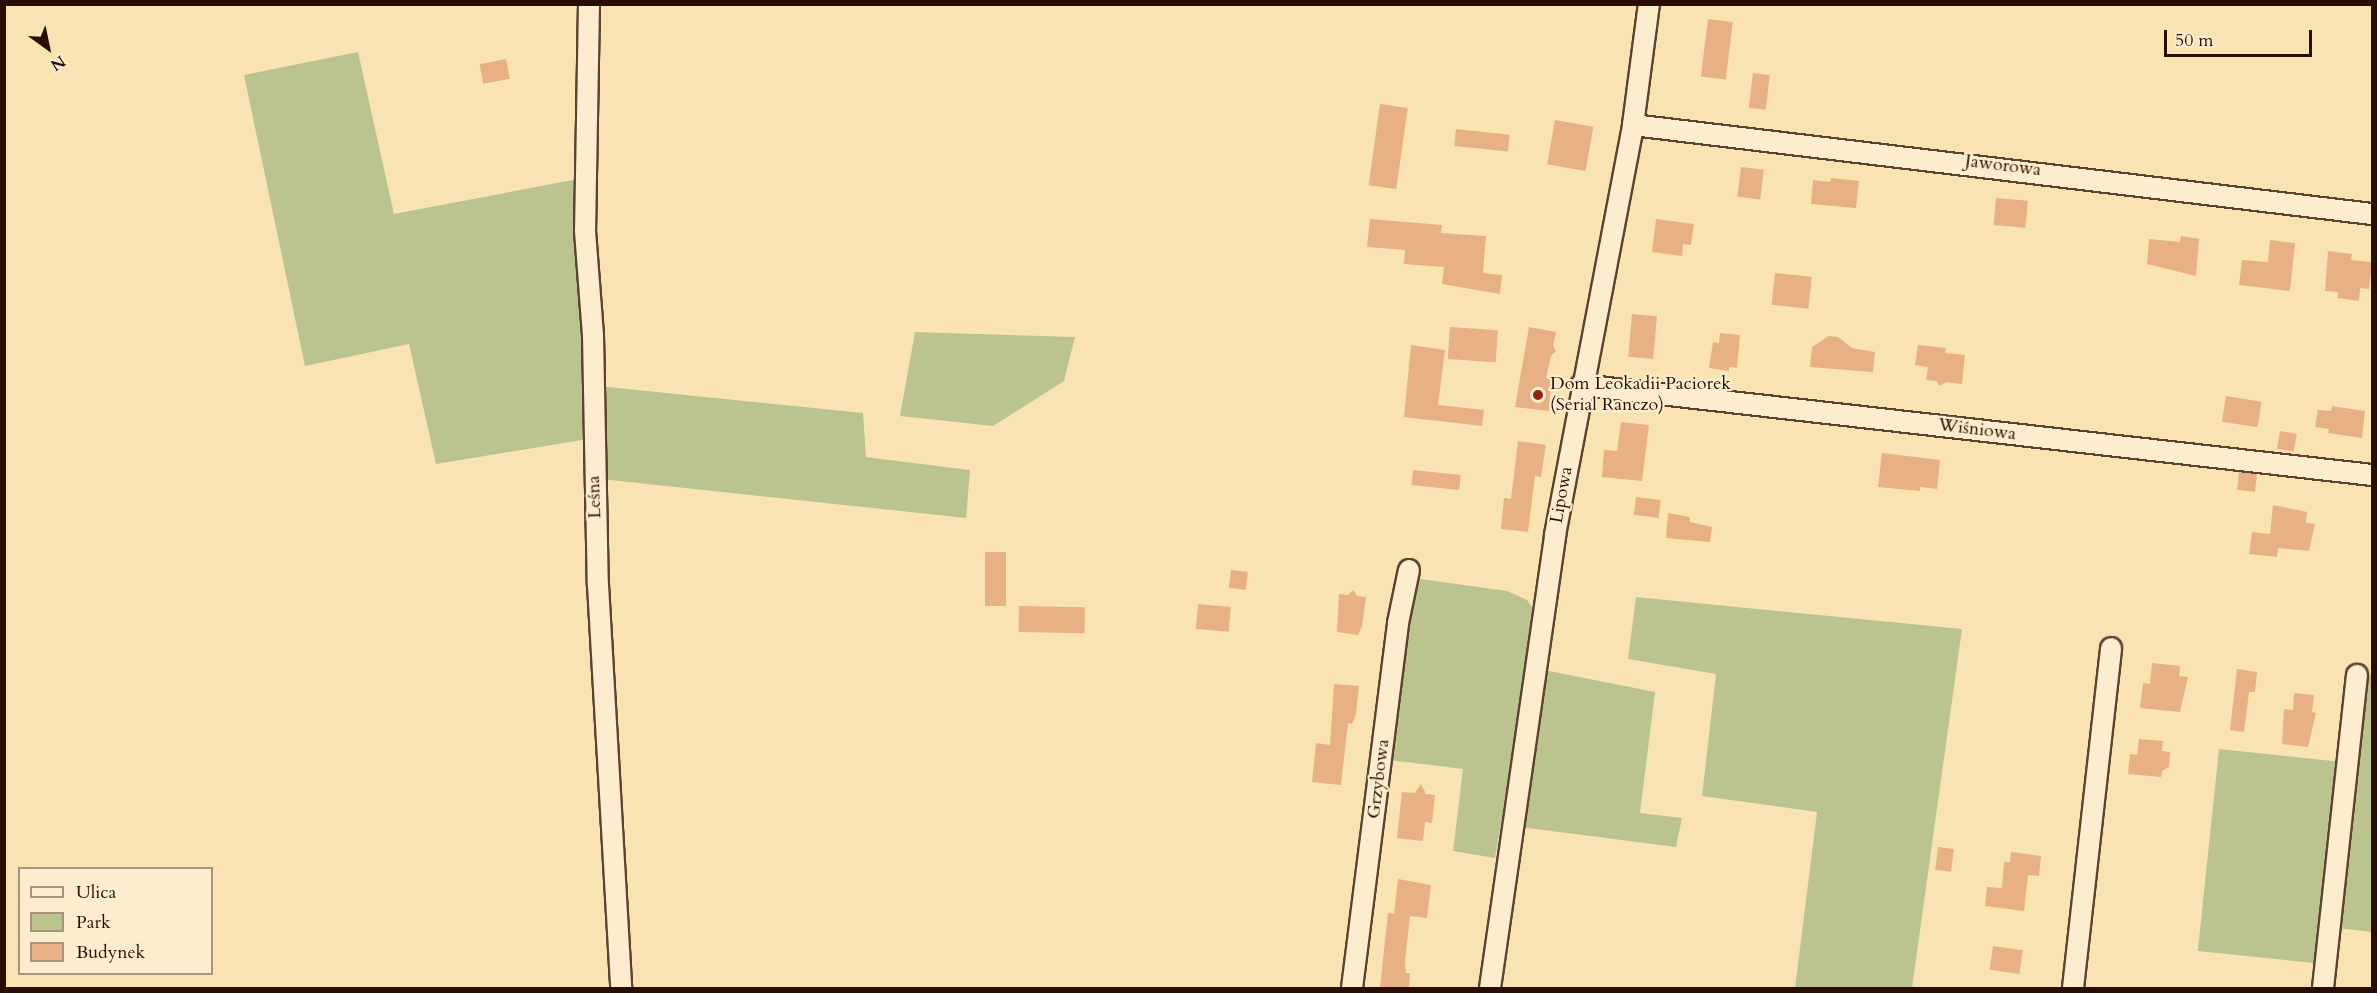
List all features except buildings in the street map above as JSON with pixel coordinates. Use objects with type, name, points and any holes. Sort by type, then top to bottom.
[{"type":"street","name":"Leśna","points":[[589,4],[585,231],[593,335],[598,585],[621,988]]},
{"type":"street","name":"Lipowa","points":[[1490,988],[1556,535],[1581,385],[1633,125],[1649,4]]},
{"type":"street","name":"Jaworowa","points":[[1633,125],[2373,214]]},
{"type":"street","name":"Wiśniowa","points":[[1581,385],[2373,475]]},
{"type":"street","name":"Grzybowa","points":[[1352,988],[1398,623],[1409,570]]},
{"type":"street","points":[[2073,988],[2111,648]]},
{"type":"street","points":[[2323,988],[2357,675]]},
{"type":"green space","points":[[358,52],[394,214],[578,179],[588,439],[436,464],[409,344],[305,366],[244,75]]},
{"type":"green space","points":[[915,332],[1075,337],[1064,381],[993,426],[900,416]]},
{"type":"green space","points":[[598,386],[863,413],[866,457],[970,470],[966,518],[601,479]]},
{"type":"green space","points":[[1413,578],[1507,591],[1527,600],[1537,614],[1495,858],[1453,851],[1463,769],[1389,760]]},
{"type":"green space","points":[[1636,597],[1962,629],[1912,988],[1795,988],[1817,812],[1702,796],[1716,674],[1628,659]]},
{"type":"green space","points":[[1544,670],[1655,692],[1640,813],[1682,818],[1676,847],[1520,827]]},
{"type":"green space","points":[[2366,674],[2372,675],[2372,932],[2337,928]]},
{"type":"green space","points":[[2219,749],[2339,762],[2318,964],[2198,951]]},
{"type":"place","name":"Dom Leokadii Paciorek (Serial Ranczo)","points":[[1538,395]]}]
